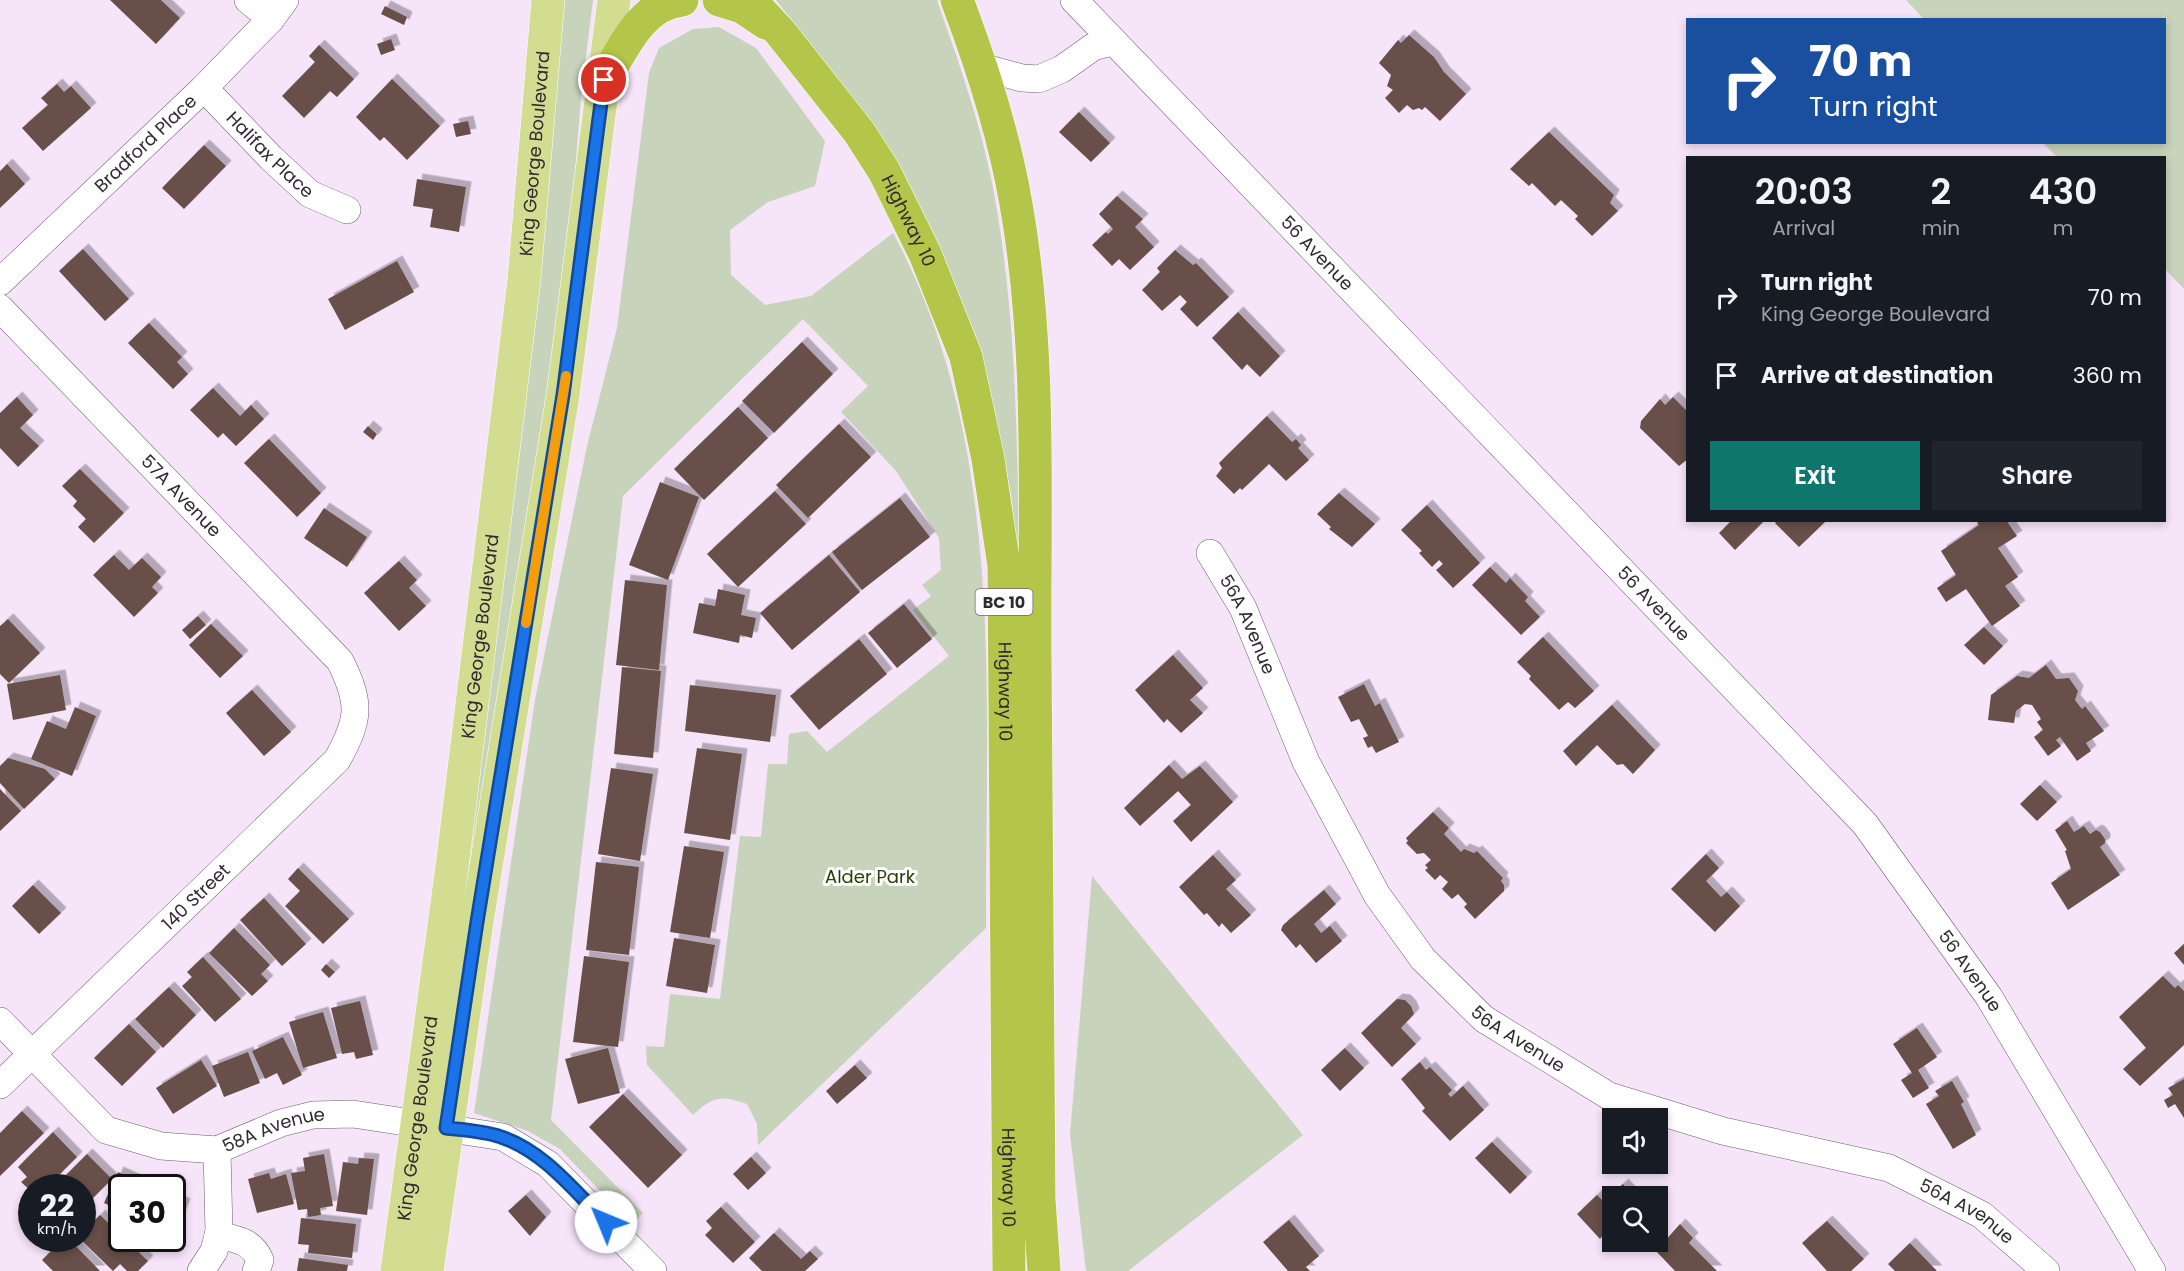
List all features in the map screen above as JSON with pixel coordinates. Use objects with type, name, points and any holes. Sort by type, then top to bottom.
[{"type":"highway","points":[[604,80],[630,36],[649,13],[674,1],[682,0]]},
{"type":"highway","points":[[719,0],[742,7],[780,32]]},
{"type":"highway","name":"Highway 10","points":[[750,0],[780,32],[859,132],[906,213],[966,357],[988,459],[1004,566],[1009,1271]]},
{"type":"highway","name":"Highway 10","points":[[957,0],[982,67],[1016,202],[1027,280],[1032,360],[1038,1200],[1044,1271]]},
{"type":"main road","name":"King George Boulevard","points":[[427,1271],[431,1126],[453,859],[522,292],[548,0]]},
{"type":"main road","name":"King George Boulevard","points":[[397,1271],[477,922],[563,395],[614,0]]},
{"type":"street","points":[[248,0],[278,10]]},
{"type":"street","name":"56 Avenue","points":[[1074,0],[1865,824],[1989,997],[2152,1271]]},
{"type":"street","name":"Bradford Place","points":[[0,282],[204,88],[278,10]]},
{"type":"street","points":[[982,67],[1022,78],[1039,79],[1062,69],[1088,50],[1112,42]]},
{"type":"street","name":"Halifax Place","points":[[204,88],[270,158],[310,194],[347,210]]},
{"type":"street","name":"57A Avenue","points":[[0,308],[340,661],[355,689]]},
{"type":"street","name":"56A Avenue","points":[[1210,553],[1243,608],[1306,762],[1377,895],[1423,959],[1484,1019],[1609,1096],[1723,1131],[1889,1168],[1982,1215],[2046,1271]]},
{"type":"street","name":"140 Street","points":[[0,1085],[337,760],[354,723],[355,689]]},
{"type":"street","name":"58A Avenue","points":[[0,1021],[106,1130],[161,1146],[218,1150],[281,1123],[313,1115],[353,1114],[503,1137],[548,1164],[653,1271]]},
{"type":"street","points":[[208,1269],[218,1234],[220,1212],[218,1150]]},
{"type":"street","points":[[218,1234],[253,1246],[260,1260],[255,1271]]},
{"type":"green space","points":[[562,0],[593,0],[581,96],[567,275],[481,864],[462,858]]},
{"type":"green space","points":[[776,0],[937,0],[982,139],[1001,237],[1008,292],[1015,402],[1020,622],[1018,556],[1011,493],[993,406],[940,249],[912,190],[837,79]]},
{"type":"green space","points":[[1906,0],[2184,0],[2184,289],[2166,270],[2166,156],[2056,156],[2044,144],[2166,144],[2166,18],[1923,18]]},
{"type":"green space","name":"Alder Park","points":[[719,27],[756,48],[825,141],[815,186],[768,202],[730,230],[731,275],[765,305],[811,296],[893,233],[930,314],[955,398],[972,484],[982,572],[986,661],[986,928],[758,1145],[757,1124],[747,1104],[730,1099],[718,1099],[706,1104],[693,1115],[647,1065],[646,1046],[664,1047],[670,994],[720,999],[740,836],[761,837],[768,764],[787,764],[789,734],[807,731],[827,752],[949,656],[913,610],[931,596],[922,585],[941,570],[939,538],[896,471],[841,412],[868,386],[803,319],[623,496],[551,1120],[643,1213],[632,1224],[560,1149],[528,1131],[474,1113],[535,700],[587,446],[617,328],[649,73],[659,48],[693,29]]},
{"type":"green space","points":[[1092,876],[1303,1135],[1128,1271],[1086,1271],[1070,1134]]},
{"type":"building","points":[[110,0],[161,0],[180,18],[156,44]]},
{"type":"building","points":[[385,6],[407,17],[404,25],[381,14]]},
{"type":"building","points":[[1409,35],[1434,57],[1444,72],[1466,94],[1440,121],[1425,107],[1422,110],[1419,108],[1413,110],[1407,105],[1399,113],[1385,98],[1393,90],[1387,86],[1391,75],[1379,63],[1398,40],[1401,43]]},
{"type":"building","points":[[391,39],[395,50],[381,55],[377,44]]},
{"type":"building","points":[[319,45],[354,79],[337,97],[330,91],[304,118],[282,96],[315,62],[309,56]]},
{"type":"building","points":[[392,79],[440,126],[407,160],[384,137],[380,141],[356,117]]},
{"type":"building","points":[[57,84],[64,92],[71,86],[91,108],[43,151],[22,128],[48,105],[41,98]]},
{"type":"building","points":[[1079,112],[1110,143],[1091,162],[1059,132]]},
{"type":"building","points":[[468,121],[471,134],[456,137],[453,124]]},
{"type":"building","points":[[1549,132],[1614,195],[1610,203],[1618,211],[1592,236],[1575,219],[1578,216],[1561,200],[1555,206],[1532,183],[1529,186],[1510,169]]},
{"type":"building","points":[[204,145],[226,166],[184,209],[162,188]]},
{"type":"building","points":[[7,164],[25,184],[0,208],[0,171]]},
{"type":"building","points":[[417,179],[466,187],[459,232],[430,227],[433,209],[413,206]]},
{"type":"building","points":[[1117,196],[1143,219],[1135,227],[1154,247],[1130,270],[1119,259],[1112,266],[1092,245],[1106,232],[1108,234],[1113,229],[1099,214]]},
{"type":"building","points":[[83,249],[129,299],[105,321],[59,271]]},
{"type":"building","points":[[1175,250],[1193,265],[1196,263],[1229,297],[1197,327],[1180,309],[1187,302],[1180,295],[1162,311],[1142,290],[1160,272],[1157,268]]},
{"type":"building","points":[[397,261],[414,292],[345,330],[328,299]]},
{"type":"building","points":[[1238,312],[1280,356],[1260,377],[1247,364],[1242,370],[1212,338]]},
{"type":"building","points":[[149,323],[182,357],[177,362],[188,374],[173,389],[128,343]]},
{"type":"building","points":[[802,342],[833,374],[774,433],[742,401]]},
{"type":"building","points":[[213,388],[240,416],[251,405],[264,419],[236,446],[223,433],[218,438],[190,410]]},
{"type":"building","points":[[17,397],[33,415],[20,428],[39,446],[18,467],[0,448],[0,413]]},
{"type":"building","points":[[1673,397],[1686,410],[1686,461],[1679,466],[1640,428],[1641,421],[1660,399],[1665,405]]},
{"type":"building","points":[[738,407],[768,438],[704,500],[674,469]]},
{"type":"building","points":[[1267,416],[1292,442],[1296,439],[1301,445],[1298,448],[1309,460],[1286,481],[1269,464],[1242,490],[1240,488],[1234,494],[1216,476],[1222,468],[1219,463]]},
{"type":"building","points":[[839,424],[871,457],[808,518],[776,485]]},
{"type":"building","points":[[368,426],[377,434],[373,440],[363,432]]},
{"type":"building","points":[[269,439],[321,493],[297,517],[244,463]]},
{"type":"building","points":[[80,469],[124,513],[94,543],[78,527],[86,519],[73,506],[77,501],[62,486]]},
{"type":"building","points":[[660,482],[699,497],[668,580],[629,565]]},
{"type":"building","points":[[775,491],[806,524],[738,587],[707,554]]},
{"type":"building","points":[[1339,493],[1375,524],[1352,547],[1329,529],[1331,527],[1317,514]]},
{"type":"building","points":[[900,498],[930,537],[862,590],[832,552]]},
{"type":"building","points":[[1427,505],[1480,563],[1453,588],[1436,570],[1443,564],[1439,560],[1432,567],[1419,553],[1422,551],[1401,530]]},
{"type":"building","points":[[324,508],[367,537],[347,567],[304,538]]},
{"type":"building","points":[[1730,522],[1763,522],[1735,550],[1719,533]]},
{"type":"building","points":[[1776,522],[1825,522],[1799,547]]},
{"type":"building","points":[[2007,522],[2017,536],[1998,548],[2018,577],[2005,586],[2020,606],[1992,626],[1966,589],[1946,602],[1937,588],[1956,575],[1941,551],[1979,525],[1977,523]]},
{"type":"building","points":[[114,555],[129,570],[142,558],[161,577],[152,587],[158,593],[134,617],[93,575]]},
{"type":"building","points":[[829,555],[860,592],[792,650],[760,613]]},
{"type":"building","points":[[399,561],[417,580],[409,588],[426,606],[399,631],[364,593]]},
{"type":"building","points":[[1490,567],[1506,583],[1510,578],[1528,597],[1525,601],[1540,617],[1521,635],[1472,585]]},
{"type":"building","points":[[625,580],[667,585],[659,670],[616,665]]},
{"type":"building","points":[[718,589],[745,595],[741,615],[756,618],[752,638],[740,635],[739,643],[693,633],[699,603],[715,606]]},
{"type":"building","points":[[904,604],[932,639],[897,668],[868,633]]},
{"type":"building","points":[[198,616],[206,625],[190,639],[182,630]]},
{"type":"building","points":[[8,619],[40,653],[9,683],[0,674],[0,626]]},
{"type":"building","points":[[211,624],[243,656],[220,678],[189,645]]},
{"type":"building","points":[[1984,627],[2003,646],[1984,665],[1964,645]]},
{"type":"building","points":[[1543,637],[1594,691],[1575,708],[1568,702],[1559,710],[1529,679],[1531,676],[1517,662]]},
{"type":"building","points":[[859,639],[887,674],[819,730],[790,696]]},
{"type":"building","points":[[1173,655],[1203,688],[1190,700],[1203,713],[1181,733],[1167,719],[1164,723],[1135,690]]},
{"type":"building","points":[[2046,665],[2056,679],[2069,678],[2078,691],[2075,700],[2082,709],[2085,706],[2104,731],[2086,743],[2091,751],[2077,761],[2060,737],[2056,740],[2061,746],[2048,756],[2034,737],[2043,730],[2037,722],[2041,719],[2032,705],[2025,704],[2016,711],[2014,723],[1988,720],[1991,695],[2017,676],[2029,678]]},
{"type":"building","points":[[622,667],[661,671],[653,758],[614,754]]},
{"type":"building","points":[[60,675],[66,710],[13,720],[7,684]]},
{"type":"building","points":[[1364,684],[1375,706],[1380,703],[1399,742],[1376,753],[1372,746],[1368,748],[1363,738],[1368,736],[1359,719],[1351,722],[1338,697]]},
{"type":"building","points":[[690,685],[776,695],[770,742],[685,731]]},
{"type":"building","points":[[252,690],[291,732],[264,756],[226,713]]},
{"type":"building","points":[[1612,705],[1655,750],[1633,774],[1623,764],[1617,765],[1597,745],[1576,766],[1563,751]]},
{"type":"building","points":[[75,707],[96,716],[72,776],[31,759],[47,721],[66,729]]},
{"type":"building","points":[[697,748],[742,754],[730,840],[684,833]]},
{"type":"building","points":[[8,758],[45,769],[55,779],[24,809],[0,783],[0,766]]},
{"type":"building","points":[[1169,765],[1182,779],[1200,766],[1233,802],[1191,842],[1173,821],[1191,805],[1178,791],[1140,826],[1124,808]]},
{"type":"building","points":[[611,768],[653,774],[640,861],[598,854]]},
{"type":"building","points":[[2040,785],[2057,802],[2037,821],[2020,804]]},
{"type":"building","points":[[0,789],[21,811],[0,831]]},
{"type":"building","points":[[1433,812],[1449,828],[1444,834],[1461,852],[1464,849],[1474,853],[1477,851],[1503,878],[1501,881],[1504,891],[1475,919],[1464,907],[1467,904],[1458,894],[1452,899],[1442,889],[1448,882],[1440,875],[1435,880],[1425,870],[1428,868],[1425,865],[1431,860],[1424,853],[1417,854],[1406,843],[1408,841],[1406,838]]},
{"type":"building","points":[[2067,821],[2074,832],[2084,826],[2090,834],[2096,830],[2100,832],[2105,843],[2100,847],[2120,875],[2068,910],[2051,883],[2071,869],[2065,851],[2067,850],[2055,830]]},
{"type":"building","points":[[684,846],[724,852],[710,938],[670,932]]},
{"type":"building","points":[[1706,854],[1719,868],[1706,881],[1721,897],[1727,892],[1740,906],[1715,932],[1671,889]]},
{"type":"building","points":[[1213,855],[1236,880],[1226,889],[1251,915],[1231,933],[1222,923],[1219,927],[1207,913],[1204,915],[1179,887]]},
{"type":"building","points":[[596,862],[639,867],[629,955],[586,950]]},
{"type":"building","points":[[298,868],[349,919],[323,944],[285,906],[300,891],[288,879]]},
{"type":"building","points":[[33,885],[61,913],[39,934],[12,906]]},
{"type":"building","points":[[1324,890],[1336,904],[1314,924],[1321,933],[1330,926],[1342,941],[1316,963],[1300,944],[1296,948],[1281,930],[1283,925]]},
{"type":"building","points":[[264,898],[306,944],[282,966],[240,920]]},
{"type":"building","points":[[234,928],[270,965],[261,974],[268,981],[252,996],[209,953]]},
{"type":"building","points":[[674,938],[715,945],[707,993],[666,986]]},
{"type":"building","points":[[2184,944],[2184,965],[2174,953]]},
{"type":"building","points":[[584,956],[629,962],[618,1047],[573,1042]]},
{"type":"building","points":[[203,957],[241,999],[215,1022],[182,986],[192,977],[187,972]]},
{"type":"building","points":[[326,964],[335,972],[329,978],[321,970]]},
{"type":"building","points":[[2163,976],[2175,988],[2178,985],[2184,991],[2184,1045],[2140,1086],[2123,1069],[2146,1048],[2119,1017]]},
{"type":"building","points":[[169,987],[196,1015],[163,1048],[135,1019]]},
{"type":"building","points":[[1397,999],[1405,1000],[1411,1006],[1414,1014],[1401,1028],[1416,1044],[1392,1067],[1361,1033]]},
{"type":"building","points":[[360,1001],[373,1055],[356,1059],[354,1052],[342,1054],[331,1008]]},
{"type":"building","points":[[323,1012],[337,1058],[303,1068],[289,1022]]},
{"type":"building","points":[[129,1024],[156,1052],[122,1086],[94,1058]]},
{"type":"building","points":[[1917,1028],[1937,1057],[1918,1070],[1929,1088],[1913,1098],[1901,1080],[1912,1073],[1893,1044]]},
{"type":"building","points":[[283,1037],[302,1075],[283,1085],[277,1073],[265,1079],[252,1051]]},
{"type":"building","points":[[608,1048],[620,1093],[578,1104],[565,1059]]},
{"type":"building","points":[[1345,1048],[1364,1068],[1340,1091],[1321,1070]]},
{"type":"building","points":[[248,1052],[260,1083],[224,1097],[212,1066]]},
{"type":"building","points":[[201,1060],[217,1086],[173,1114],[156,1088]]},
{"type":"building","points":[[1420,1062],[1426,1070],[1430,1067],[1452,1090],[1448,1094],[1451,1097],[1463,1086],[1484,1110],[1450,1141],[1422,1111],[1425,1108],[1401,1079]]},
{"type":"building","points":[[855,1065],[867,1078],[837,1104],[826,1091]]},
{"type":"building","points":[[2184,1079],[2184,1118],[2175,1104],[2168,1108],[2164,1100],[2173,1095],[2168,1088]]},
{"type":"building","points":[[1952,1081],[1964,1102],[1961,1104],[1976,1135],[1953,1149],[1926,1104],[1939,1096],[1935,1091]]},
{"type":"building","points":[[623,1094],[682,1155],[648,1188],[589,1127]]},
{"type":"building","points":[[22,1111],[44,1133],[0,1176],[0,1133]]},
{"type":"building","points":[[53,1132],[77,1157],[60,1174],[24,1174],[18,1167]]},
{"type":"building","points":[[1492,1142],[1527,1177],[1510,1194],[1475,1158]]},
{"type":"building","points":[[87,1154],[108,1175],[108,1183],[96,1195],[96,1174],[67,1174]]},
{"type":"building","points":[[324,1154],[333,1206],[320,1208],[321,1215],[308,1217],[307,1209],[298,1210],[291,1173],[305,1171],[303,1158]]},
{"type":"building","points":[[751,1157],[766,1173],[748,1190],[733,1174]]},
{"type":"building","points":[[359,1158],[374,1159],[367,1215],[336,1211],[343,1162],[358,1164]]},
{"type":"building","points":[[269,1173],[271,1179],[286,1174],[294,1204],[257,1213],[248,1179]]},
{"type":"building","points":[[526,1195],[546,1217],[530,1236],[508,1211]]},
{"type":"building","points":[[1597,1195],[1602,1200],[1602,1237],[1600,1239],[1577,1214]]},
{"type":"building","points":[[721,1207],[755,1242],[733,1263],[705,1235],[712,1228],[706,1221]]},
{"type":"building","points":[[100,1215],[108,1223],[108,1252],[139,1252],[148,1261],[138,1271],[127,1271],[120,1264],[113,1271],[93,1252],[96,1252],[96,1219]]},
{"type":"building","points":[[301,1218],[356,1224],[352,1258],[308,1253],[309,1245],[298,1244]]},
{"type":"building","points":[[1289,1220],[1319,1256],[1306,1267],[1310,1271],[1288,1271],[1263,1242]]},
{"type":"building","points":[[1827,1221],[1864,1259],[1851,1271],[1827,1271],[1802,1243]]},
{"type":"building","points":[[1680,1224],[1693,1238],[1689,1243],[1717,1271],[1675,1271],[1657,1252],[1668,1252],[1668,1238]]},
{"type":"building","points":[[774,1233],[801,1259],[810,1251],[818,1259],[805,1271],[762,1271],[749,1258]]},
{"type":"building","points":[[1910,1243],[1937,1271],[1895,1271],[1888,1264]]},
{"type":"building","points":[[50,1252],[82,1252],[100,1271],[53,1271],[42,1260]]},
{"type":"building","points":[[299,1258],[348,1265],[347,1271],[297,1271]]},
{"type":"slow traffic","points":[[526,623],[566,376]]},
{"type":"route","points":[[604,80],[563,395],[477,922],[446,1128],[503,1137],[548,1164],[606,1222]]}]
